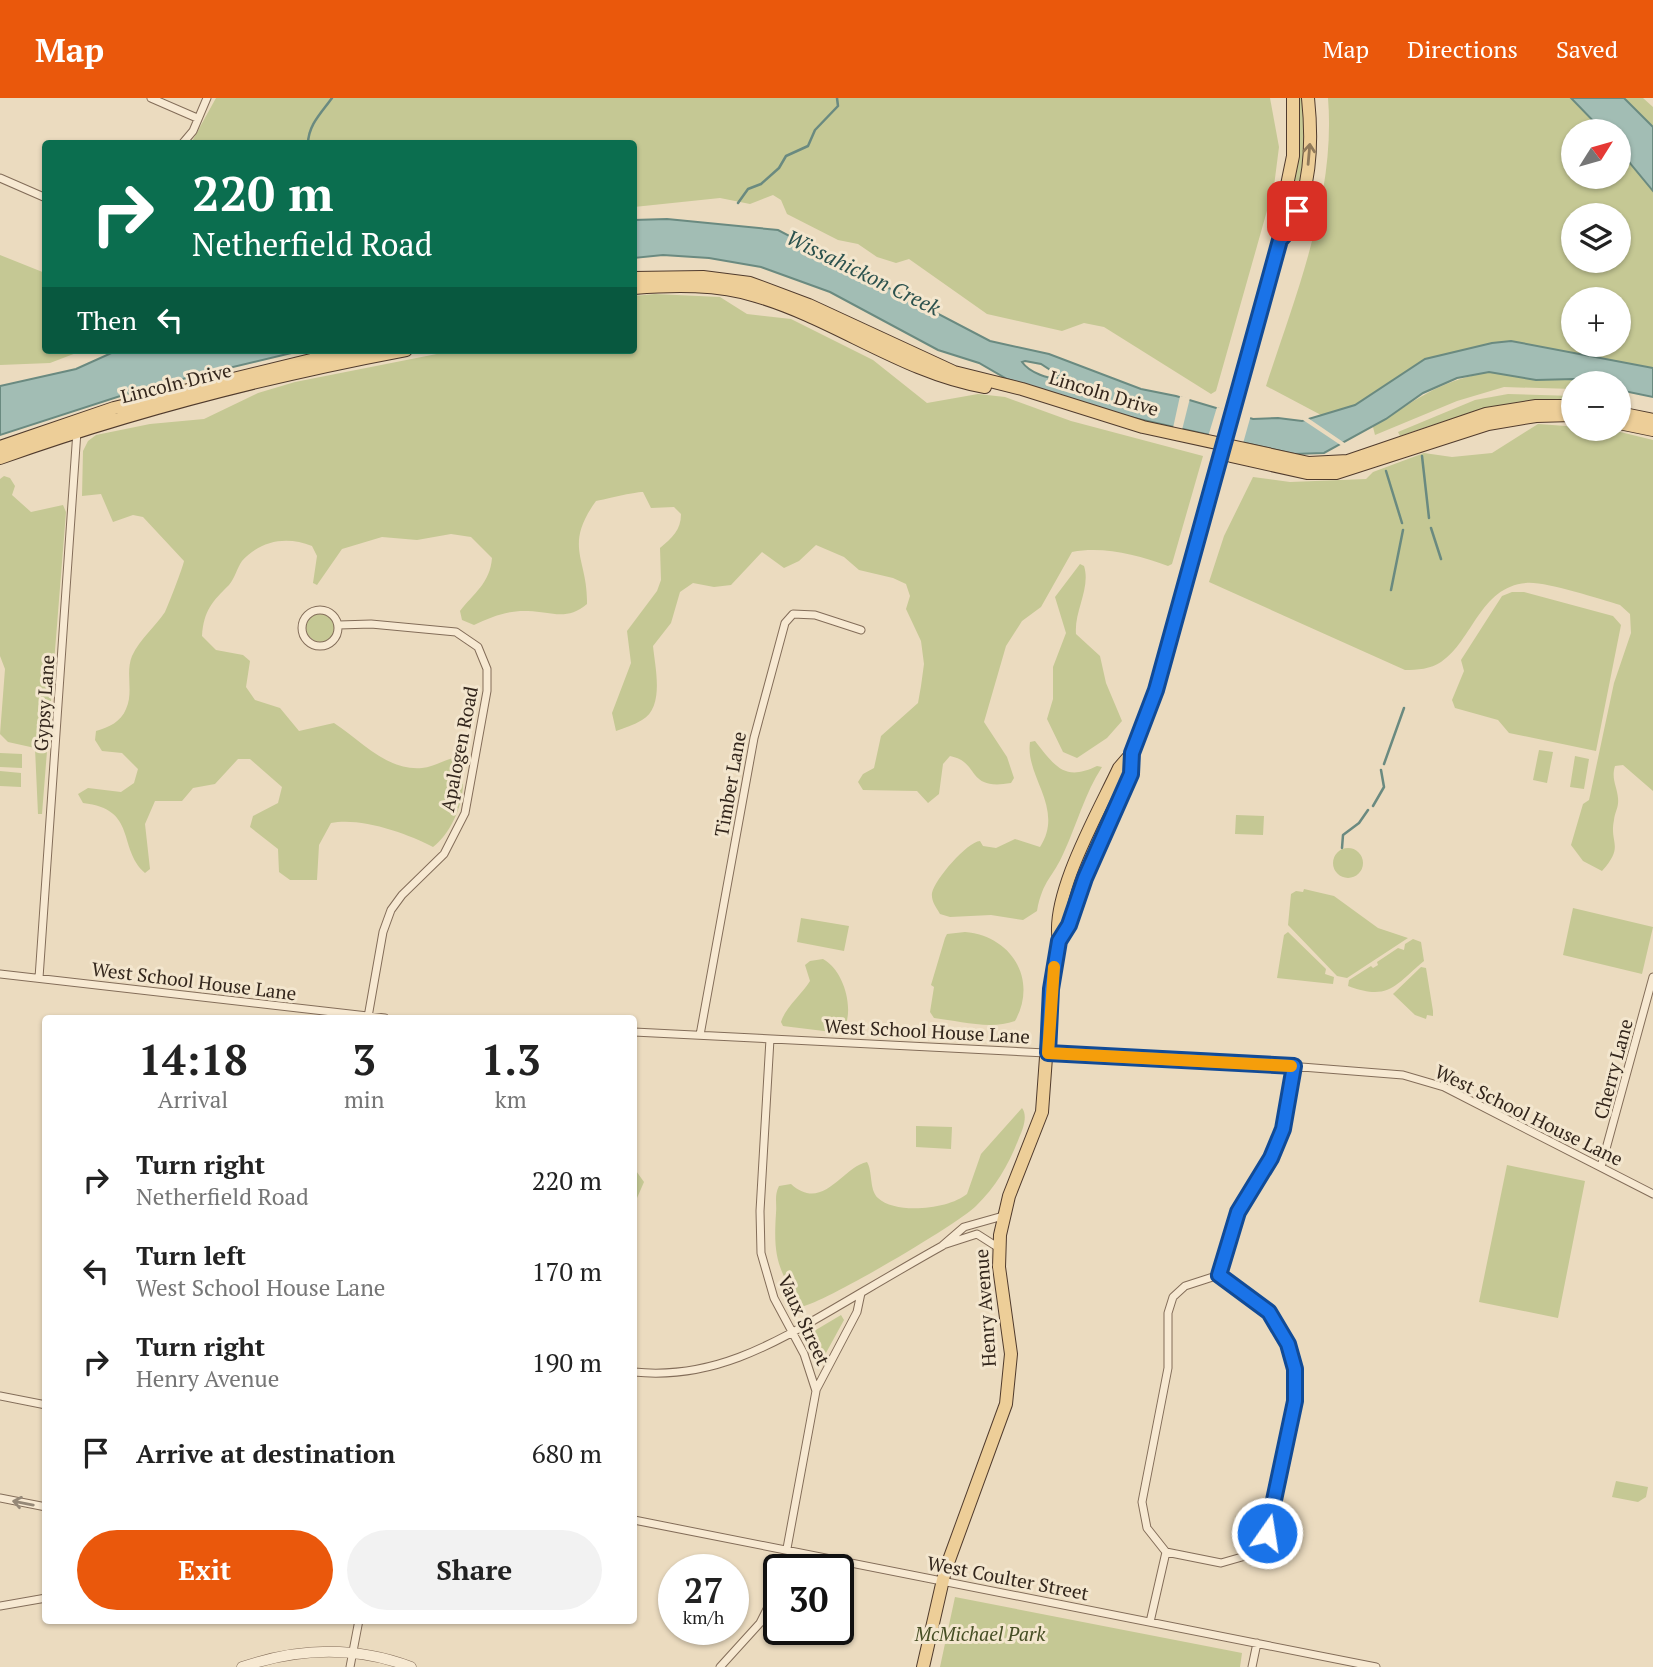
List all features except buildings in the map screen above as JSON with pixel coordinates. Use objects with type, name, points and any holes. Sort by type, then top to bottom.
[{"type":"main road","name":"Henry Avenue","points":[[923,1667],[942,1581],[963,1517],[1000,1425],[1008,1392],[1010,1339],[1000,1280],[999,1248],[1003,1216],[1039,1123],[1048,1053],[1052,981],[1059,941],[1055,923],[1067,885],[1119,768],[1132,753],[1156,690],[1280,240],[1280,219],[1293,156],[1293,98]]},
{"type":"main road","name":"Henry Avenue","points":[[1280,240],[1293,225],[1306,177],[1310,132],[1308,98]]},
{"type":"main road","name":"Lincoln Drive","points":[[637,278],[703,276],[750,283],[802,302],[954,372],[1022,389],[1143,426],[1309,463],[1348,461],[1494,413],[1561,407]]},
{"type":"main road","name":"Lincoln Drive","points":[[637,288],[706,287],[755,295],[800,312],[949,381],[1010,393],[1133,431],[1307,472],[1350,470],[1488,424],[1536,416],[1561,415]]},
{"type":"main road","name":"Lincoln Drive","points":[[0,447],[114,408],[336,354]]},
{"type":"main road","name":"Lincoln Drive","points":[[0,458],[77,430],[299,372],[387,354]]},
{"type":"main road","points":[[1631,416],[1653,421]]},
{"type":"main road","points":[[1631,425],[1653,430]]},
{"type":"street","points":[[150,98],[197,118]]},
{"type":"street","points":[[185,140],[193,131],[207,98]]},
{"type":"street","points":[[0,178],[42,196]]},
{"type":"street","name":"Gypsy Lane","points":[[39,978],[77,430]]},
{"type":"street","name":"Apalogen Road","points":[[316,609],[328,611],[339,625],[333,642],[321,646],[310,643],[302,627],[306,616],[316,609]]},
{"type":"street","name":"Timber Lane","points":[[700,1035],[754,738],[785,623],[793,614],[807,614],[861,630]]},
{"type":"street","name":"Apalogen Road","points":[[339,625],[371,624],[456,632],[478,647],[487,669],[487,691],[465,813],[444,854],[402,895],[391,910],[383,932],[368,1015]]},
{"type":"street","name":"West School House Lane","points":[[0,974],[351,1015]]},
{"type":"street","name":"Cherry Lane","points":[[1601,1167],[1609,1148],[1653,977]]},
{"type":"street","name":"West School House Lane","points":[[637,1032],[1383,1072],[1429,1081],[1653,1194]]},
{"type":"street","name":"Vaux Street","points":[[770,1039],[760,1211],[761,1253],[774,1298],[811,1370],[816,1391],[785,1554]]},
{"type":"street","points":[[1219,1275],[1238,1212],[1271,1158],[1283,1129],[1294,1066]]},
{"type":"street","points":[[637,1372],[676,1373],[722,1365],[748,1357],[942,1246],[964,1227],[1003,1216]]},
{"type":"street","points":[[942,1246],[977,1234],[999,1248]]},
{"type":"street","points":[[1219,1275],[1260,1304],[1282,1332],[1295,1369],[1295,1401],[1270,1524],[1257,1547],[1242,1557],[1221,1563],[1166,1552],[1147,1528],[1142,1502],[1168,1368],[1168,1313],[1173,1297],[1185,1286],[1219,1275]]},
{"type":"street","points":[[816,1391],[857,1312],[861,1293]]},
{"type":"street","points":[[0,1396],[42,1404]]},
{"type":"street","points":[[0,1498],[42,1506]]},
{"type":"street","name":"West Coulter Street","points":[[637,1521],[1377,1667]]},
{"type":"street","points":[[1150,1622],[1166,1552]]},
{"type":"street","points":[[0,1606],[42,1599]]},
{"type":"street","points":[[720,1667],[763,1617]]},
{"type":"street","points":[[349,1667],[358,1624]]},
{"type":"street","points":[[1252,1667],[1257,1643]]},
{"type":"street","points":[[243,1667],[287,1655],[352,1652],[411,1667]]},
{"type":"green space","points":[[216,98],[1270,98],[1279,147],[1274,186],[1216,391],[1211,394],[1104,327],[1084,323],[1062,331],[987,314],[909,259],[896,263],[877,257],[858,244],[838,240],[787,214],[781,200],[773,195],[750,204],[720,198],[637,207],[637,140],[193,140]]},
{"type":"green space","points":[[1297,98],[1304,98],[1305,147],[1297,194],[1288,225],[1284,224],[1298,162]]},
{"type":"green space","points":[[1328,98],[1571,98],[1591,119],[1561,119],[1561,189],[1631,189],[1631,164],[1653,191],[1653,368],[1595,357],[1631,357],[1631,287],[1561,287],[1561,351],[1511,341],[1492,343],[1449,355],[1355,405],[1321,415],[1266,386],[1301,280],[1320,208],[1326,171]]},
{"type":"green space","points":[[1624,98],[1643,98],[1653,107],[1653,127]]},
{"type":"green space","points":[[0,255],[42,272],[42,354],[74,354],[50,363],[0,365]]},
{"type":"green space","points":[[637,296],[720,297],[747,314],[791,319],[873,360],[927,403],[978,394],[1005,397],[1071,421],[1203,456],[1172,564],[1168,566],[1108,551],[1072,552],[1041,607],[1022,621],[1006,646],[984,722],[1007,757],[1014,778],[1011,783],[986,783],[960,759],[950,756],[943,764],[939,794],[928,803],[917,791],[863,790],[858,782],[863,774],[874,768],[881,736],[918,703],[924,664],[921,641],[906,609],[910,596],[906,584],[859,570],[844,557],[816,545],[799,561],[784,568],[762,552],[731,585],[714,587],[693,583],[680,592],[671,623],[653,646],[657,686],[654,706],[642,720],[616,731],[612,713],[631,663],[627,631],[657,591],[661,580],[660,548],[675,533],[681,520],[681,514],[674,507],[651,508],[643,492],[639,492],[596,501],[586,517],[579,542],[587,604],[566,614],[514,612],[474,625],[462,620],[460,611],[485,581],[492,558],[471,537],[451,534],[417,540],[382,537],[342,549],[317,585],[313,583],[317,556],[312,546],[293,541],[275,542],[249,554],[210,607],[202,636],[216,650],[243,655],[250,661],[246,687],[255,700],[280,708],[299,731],[334,723],[375,753],[397,765],[422,768],[454,758],[463,779],[460,805],[449,830],[433,847],[410,836],[369,824],[331,823],[319,845],[317,880],[290,880],[279,872],[278,849],[250,827],[253,816],[278,803],[282,787],[250,759],[238,759],[215,784],[193,788],[182,801],[155,801],[145,824],[150,869],[145,873],[131,852],[119,821],[112,813],[100,807],[83,803],[78,794],[88,788],[121,792],[134,783],[138,769],[122,753],[102,751],[95,740],[96,731],[114,723],[124,714],[129,696],[132,656],[165,612],[184,561],[143,517],[133,515],[113,522],[101,494],[82,496],[83,451],[88,441],[96,435],[150,424],[204,419],[258,393],[295,382],[437,354],[637,354]]},
{"type":"green space","points":[[1489,372],[1536,380],[1561,379],[1561,389],[1504,387],[1457,401],[1375,435],[1373,427],[1427,393],[1470,376]]},
{"type":"green space","points":[[1508,394],[1561,396],[1561,399],[1528,401],[1464,415],[1400,436],[1398,432],[1475,400]]},
{"type":"green space","points":[[1538,424],[1561,426],[1561,441],[1631,441],[1631,435],[1653,440],[1653,791],[1623,765],[1615,766],[1614,779],[1618,801],[1613,828],[1615,850],[1602,871],[1583,861],[1571,845],[1583,804],[1589,800],[1614,683],[1631,633],[1630,614],[1620,605],[1535,583],[1510,587],[1487,604],[1461,641],[1441,662],[1428,668],[1405,670],[1209,582],[1224,536],[1253,477],[1290,482],[1366,479],[1373,472],[1424,453],[1452,457],[1492,453]]},
{"type":"green space","points":[[4,476],[10,478],[15,486],[12,495],[31,512],[63,505],[66,512],[42,814],[38,814],[35,748],[8,742],[0,734],[5,669],[0,656],[0,479]]},
{"type":"green space","points":[[1080,564],[1084,566],[1086,574],[1076,634],[1100,656],[1106,683],[1122,721],[1107,738],[1077,758],[1063,752],[1047,719],[1053,699],[1053,667],[1066,633],[1055,597]]},
{"type":"green space","points":[[1512,592],[1524,592],[1613,616],[1621,625],[1596,751],[1509,733],[1498,720],[1455,708],[1452,700],[1464,671],[1461,660],[1502,596]]},
{"type":"green space","points":[[321,612],[331,617],[336,627],[331,637],[321,642],[311,637],[306,627],[311,617]]},
{"type":"green space","points":[[1035,741],[1048,758],[1068,772],[1102,767],[1060,861],[1045,885],[1037,911],[1023,920],[991,915],[950,917],[940,914],[932,899],[934,887],[952,862],[974,843],[980,841],[983,846],[996,848],[1015,839],[1040,847],[1047,833],[1048,819],[1047,806],[1030,755],[1030,742]]},
{"type":"green space","points":[[1539,750],[1553,752],[1547,783],[1533,780]]},
{"type":"green space","points":[[0,753],[22,754],[22,768],[0,767]]},
{"type":"green space","points":[[1575,756],[1589,759],[1584,789],[1570,787]]},
{"type":"green space","points":[[0,771],[21,773],[21,787],[0,786]]},
{"type":"green space","points":[[1236,815],[1264,816],[1263,835],[1235,834]]},
{"type":"green space","points":[[1348,848],[1359,852],[1363,863],[1359,874],[1348,878],[1337,874],[1333,863],[1337,852]]},
{"type":"green space","points":[[1304,889],[1334,896],[1378,928],[1408,938],[1347,978],[1337,976],[1288,925],[1291,894],[1296,891],[1303,892]]},
{"type":"green space","points":[[1573,908],[1653,927],[1642,974],[1563,955]]},
{"type":"green space","points":[[801,918],[849,926],[844,951],[797,942]]},
{"type":"green space","points":[[965,932],[982,935],[996,942],[1008,951],[1016,963],[1024,990],[1015,1021],[995,1025],[975,1024],[934,1018],[930,1012],[934,987],[931,985],[945,938],[947,934]]},
{"type":"green space","points":[[1288,932],[1326,969],[1325,974],[1334,977],[1333,984],[1277,978],[1284,935]]},
{"type":"green space","points":[[1413,939],[1421,942],[1424,961],[1398,984],[1373,992],[1348,986],[1349,980],[1371,966],[1373,968],[1378,965],[1377,962],[1398,948],[1404,950],[1405,944]]},
{"type":"green space","points":[[823,959],[836,970],[844,987],[848,1006],[846,1024],[832,1032],[783,1026],[781,1022],[786,1012],[810,981],[805,965],[810,961]]},
{"type":"green space","points":[[1421,967],[1426,968],[1433,1011],[1433,1016],[1427,1015],[1426,1019],[1415,1015],[1393,994]]},
{"type":"green space","points":[[1022,1108],[1024,1123],[1011,1157],[996,1183],[976,1206],[889,1263],[800,1307],[782,1272],[776,1252],[776,1196],[779,1186],[791,1184],[802,1192],[813,1194],[832,1186],[867,1162],[875,1195],[886,1203],[897,1207],[923,1208],[948,1203],[967,1194],[981,1154]]},
{"type":"green space","points":[[916,1126],[952,1127],[951,1149],[916,1147]]},
{"type":"green space","points":[[1507,1165],[1585,1181],[1558,1318],[1479,1302]]},
{"type":"green space","points":[[637,1172],[644,1182],[637,1198]]},
{"type":"green space","points":[[841,1315],[844,1320],[821,1362],[817,1362],[804,1337]]},
{"type":"green space","points":[[1616,1481],[1648,1487],[1646,1497],[1638,1502],[1612,1497]]},
{"type":"green space","name":"McMichael Park","points":[[955,1597],[1242,1653],[1240,1667],[940,1667]]},
{"type":"water","points":[[1571,98],[1624,98],[1653,127],[1653,191],[1631,164],[1631,119],[1591,119]]},
{"type":"water","points":[[667,219],[778,230],[990,341],[1049,354],[1141,389],[1176,396],[1253,419],[1302,421],[1355,405],[1425,359],[1511,341],[1561,351],[1561,357],[1595,357],[1653,368],[1653,397],[1631,392],[1631,371],[1561,371],[1561,379],[1536,380],[1489,372],[1457,378],[1423,393],[1386,419],[1324,453],[1294,454],[1112,413],[1007,379],[979,363],[938,350],[830,292],[761,267],[709,258],[663,255],[637,258],[637,220]],"holes":[[[1022,362],[1041,364],[1061,377],[1040,375]]]},
{"type":"water","points":[[109,354],[287,354],[145,388],[0,435],[0,386],[76,369]]},
{"type":"pier","points":[[1180,396],[1190,398],[1182,430],[1173,428]]},
{"type":"pier","points":[[1217,407],[1251,415],[1242,447],[1207,440]]},
{"type":"pier","points":[[1305,416],[1346,444],[1342,446],[1300,418]]},
{"type":"waterway","points":[[309,140],[313,125],[332,98]]},
{"type":"waterway","points":[[738,203],[748,189],[761,184],[779,168],[786,156],[808,146],[815,130],[838,106],[837,98]]},
{"type":"waterway","points":[[1422,456],[1429,518]]},
{"type":"waterway","points":[[1386,471],[1402,523]]},
{"type":"waterway","points":[[1431,528],[1441,559]]},
{"type":"waterway","points":[[1391,590],[1403,530]]},
{"type":"waterway","points":[[1384,764],[1404,708]]},
{"type":"waterway","points":[[1373,806],[1384,787],[1381,770]]},
{"type":"waterway","points":[[1342,848],[1343,835],[1359,823],[1368,810]]},
{"type":"slow traffic","points":[[1054,967],[1048,1053],[1291,1066]]},
{"type":"route","points":[[1267,1533],[1295,1401],[1295,1369],[1288,1344],[1269,1312],[1219,1275],[1238,1212],[1278,1143],[1290,1102],[1294,1066],[1048,1053],[1051,989],[1059,941],[1069,925],[1085,878],[1131,774],[1132,753],[1156,690],[1280,240],[1293,225],[1297,211]]},
{"type":"water label","name":"Wissahickon Creek","points":[[863,273]]}]
